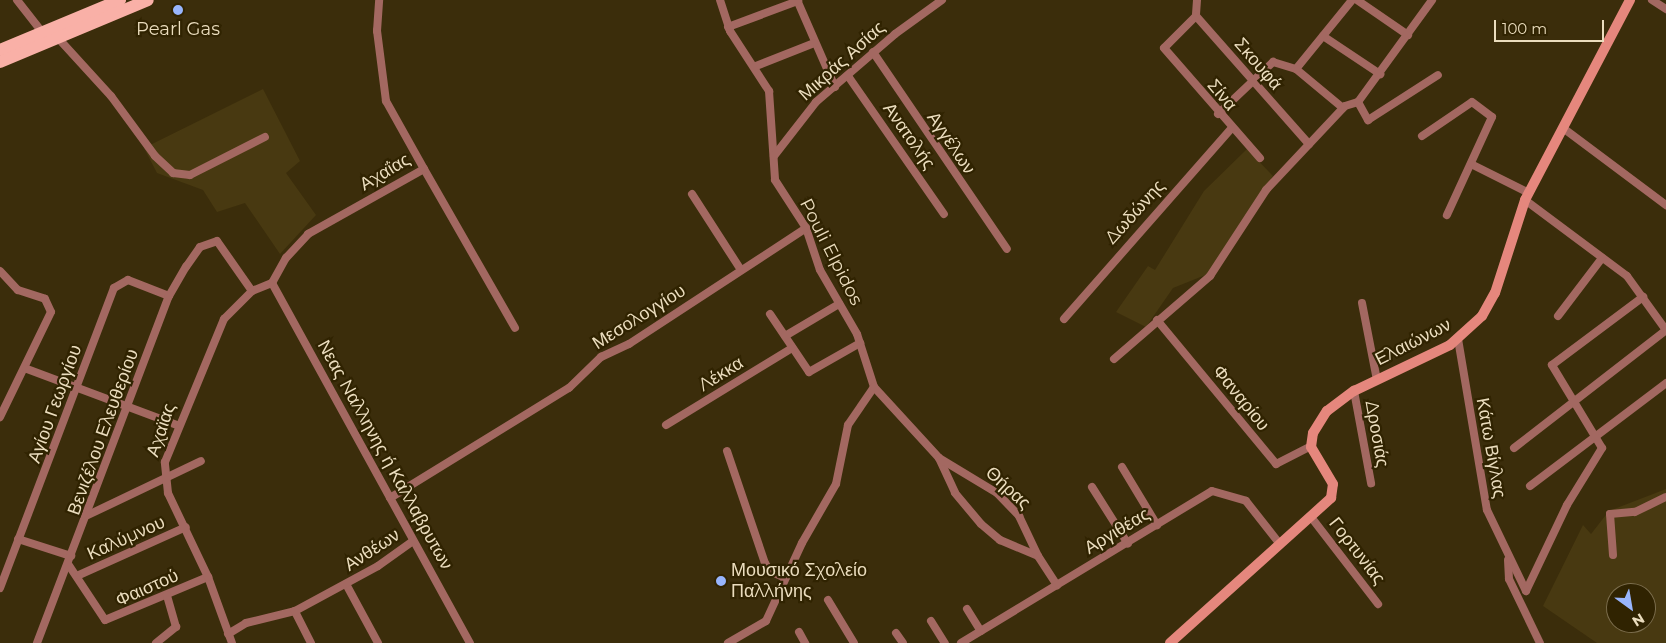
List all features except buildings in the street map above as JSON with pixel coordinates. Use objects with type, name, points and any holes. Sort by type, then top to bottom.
[{"type":"main road","points":[[0,50],[120,0]]},
{"type":"main road","points":[[0,62],[148,0]]},
{"type":"main road","name":"Ελαιώνων","points":[[1311,446],[1323,416],[1354,391],[1458,339],[1478,321],[1492,298],[1527,197],[1630,0]]},
{"type":"main road","points":[[1170,643],[1279,543],[1330,500],[1335,488],[1311,446]]},
{"type":"street","points":[[17,0],[42,32]]},
{"type":"street","name":"Αχαΐας","points":[[273,280],[308,234],[424,169],[386,102],[377,31],[379,0]]},
{"type":"street","name":"Pouli Elpidos","points":[[720,0],[728,26],[756,66],[771,103],[775,180],[806,228],[820,270],[860,343],[874,388]]},
{"type":"street","name":"Μικράς Ασίας","points":[[774,156],[806,113],[873,52],[942,0]]},
{"type":"street","points":[[1196,16],[1197,0]]},
{"type":"street","points":[[1296,69],[1352,0]]},
{"type":"street","points":[[1356,0],[1408,35]]},
{"type":"street","points":[[1114,359],[1210,276],[1266,190],[1343,108],[1358,102],[1432,0]]},
{"type":"street","points":[[1652,0],[1666,9]]},
{"type":"street","points":[[728,26],[797,1],[835,87]]},
{"type":"street","name":"Σίνα","points":[[1196,16],[1164,48],[1231,129],[1260,158]]},
{"type":"street","name":"Σκουφά","points":[[1196,16],[1252,82],[1309,144]]},
{"type":"street","points":[[1323,36],[1380,74]]},
{"type":"street","points":[[58,38],[111,96],[155,156],[173,172],[190,175],[264,137]]},
{"type":"street","points":[[756,66],[814,43]]},
{"type":"street","name":"Αγγέλων","points":[[873,52],[1006,249]]},
{"type":"street","points":[[1218,114],[1273,62],[1296,69],[1343,108]]},
{"type":"street","points":[[1358,102],[1368,120],[1438,75]]},
{"type":"street","name":"Ανατολής","points":[[848,76],[944,214]]},
{"type":"street","points":[[1422,136],[1475,102],[1493,121],[1447,215]]},
{"type":"street","points":[[1563,128],[1666,205]]},
{"type":"street","name":"Δωδώνης","points":[[1064,318],[1231,129]]},
{"type":"street","points":[[1471,164],[1527,197],[1627,276],[1666,330],[1514,448]]},
{"type":"street","points":[[424,169],[515,328]]},
{"type":"street","points":[[692,194],[741,270]]},
{"type":"street","name":"Μεσολογγίου","points":[[390,498],[569,388],[601,357],[806,228]]},
{"type":"street","name":"Βενιζέλου Ελευθερίου","points":[[37,643],[88,515],[169,296],[196,251],[211,241],[221,244],[252,291]]},
{"type":"street","points":[[1558,316],[1602,258]]},
{"type":"street","points":[[0,271],[18,290],[43,298],[50,307],[50,318],[27,369],[0,417]]},
{"type":"street","name":"Αγίου Γεωργίου","points":[[0,588],[117,284],[131,280],[169,296]]},
{"type":"street","name":"Αχαϊας","points":[[232,643],[208,577],[164,480],[177,425],[216,331],[252,291],[273,280]]},
{"type":"street","name":"Νεας Nαλληνης ή Καλλαβρυτων","points":[[273,280],[470,643]]},
{"type":"street","points":[[1508,558],[1526,591],[1567,505],[1600,453],[1597,435],[1552,365],[1643,297]]},
{"type":"street","points":[[1362,303],[1376,380]]},
{"type":"street","points":[[784,336],[839,304]]},
{"type":"street","points":[[770,314],[792,348],[811,372],[860,343]]},
{"type":"street","name":"Φαναρίου","points":[[1157,320],[1276,464],[1311,446]]},
{"type":"street","name":"Κάτω Βίγλας","points":[[1458,339],[1484,498],[1508,558]]},
{"type":"street","name":"Λέκκα","points":[[666,426],[792,348]]},
{"type":"street","points":[[27,369],[128,405],[177,425]]},
{"type":"street","points":[[1530,486],[1666,383]]},
{"type":"street","points":[[728,643],[761,628],[785,578],[833,492],[848,425],[874,388]]},
{"type":"street","name":"Θήρας","points":[[874,388],[939,458],[1002,499],[1020,516],[1038,556],[1057,585]]},
{"type":"street","name":"Δροσιάς","points":[[1354,391],[1370,483]]},
{"type":"street","points":[[727,451],[765,563],[770,571],[785,578]]},
{"type":"street","name":"Θήρας","points":[[939,458],[955,493],[980,524],[1000,540],[1038,556]]},
{"type":"street","name":"Καλύμνου","points":[[88,515],[201,461]]},
{"type":"street","points":[[1122,467],[1157,525]]},
{"type":"street","points":[[1092,487],[1128,544]]},
{"type":"street","name":"Αργιθέας","points":[[961,643],[1157,525],[1220,491],[1246,501],[1279,543]]},
{"type":"street","points":[[1613,555],[1610,514],[1635,512],[1666,497]]},
{"type":"street","name":"Γορτυνίας","points":[[1311,517],[1378,604]]},
{"type":"street","name":"Καλύμνου","points":[[79,576],[186,527]]},
{"type":"street","name":"Φαιστού","points":[[18,539],[70,560],[97,614],[105,620],[208,577]]},
{"type":"street","name":"Ανθέων","points":[[228,634],[246,623],[295,611],[346,584],[413,541]]},
{"type":"street","points":[[1508,558],[1509,579],[1540,643]]},
{"type":"street","name":"Ανθέων","points":[[346,584],[378,643]]},
{"type":"street","points":[[156,643],[176,627],[167,595]]},
{"type":"street","points":[[828,600],[854,643]]},
{"type":"street","points":[[967,609],[981,631]]},
{"type":"street","points":[[295,611],[311,643]]},
{"type":"street","points":[[931,621],[946,643]]},
{"type":"street","points":[[799,632],[805,643]]},
{"type":"street","points":[[896,633],[903,643]]},
{"type":"shaded area","points":[[263,89],[300,161],[286,173],[316,215],[280,254],[245,203],[217,212],[203,190],[157,173],[144,148]]},
{"type":"shaded area","points":[[1247,149],[1273,176],[1208,274],[1173,288],[1146,327],[1116,312],[1148,266],[1155,270],[1204,191]]},
{"type":"shaded area","points":[[1666,489],[1666,643],[1597,643],[1543,606],[1583,525],[1591,534],[1609,511]]},
{"type":"place","name":"Pearl Gas","points":[[178,10]]},
{"type":"place","name":"Μουσικό Σχολείο Παλλήνης","points":[[721,581]]}]
